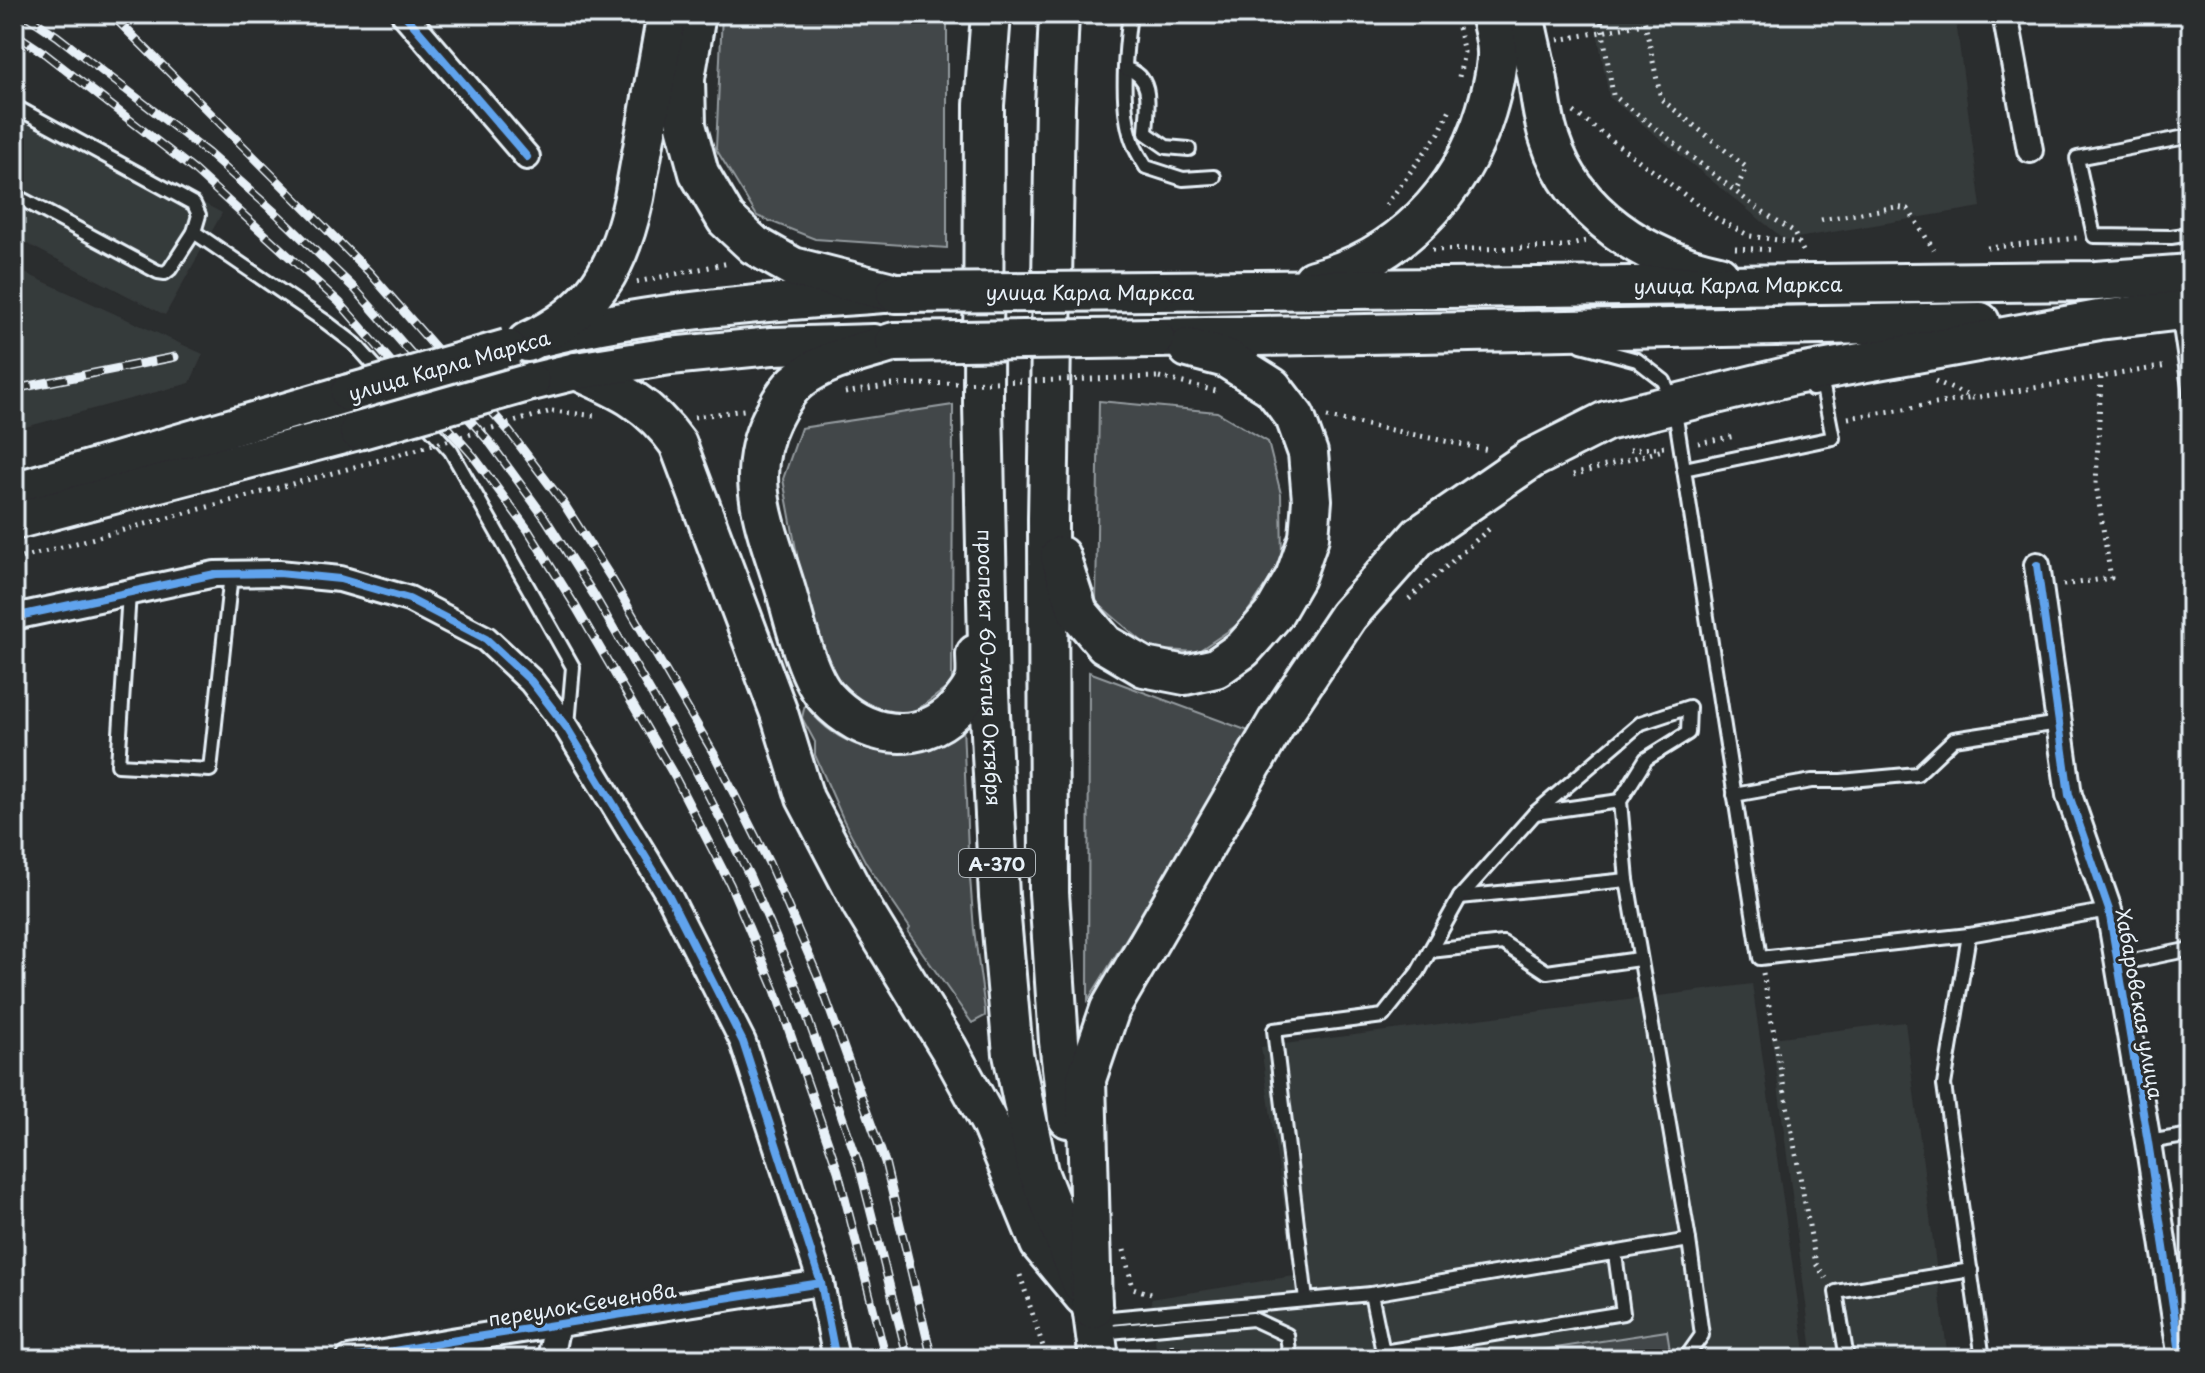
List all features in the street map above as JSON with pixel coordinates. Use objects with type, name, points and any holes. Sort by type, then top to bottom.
[{"type":"highway","points":[[517,345],[565,322],[581,308],[608,272],[618,252],[634,198],[667,14]]},
{"type":"highway","points":[[696,14],[685,78],[686,125],[699,173],[726,219],[754,245],[793,267],[896,293]]},
{"type":"highway","name":"проспект 60-летия Октября","points":[[989,14],[984,105],[983,403],[989,693],[1000,911],[1013,1054],[1038,1172],[1095,1330]]},
{"type":"highway","name":"А-370","points":[[1059,14],[1048,519],[1049,893],[1059,1041],[1095,1330]]},
{"type":"highway","points":[[1267,290],[1334,275],[1363,262],[1386,227],[1433,209],[1461,170],[1474,145],[1489,99],[1497,54],[1474,21]]},
{"type":"highway","points":[[1535,28],[1542,109],[1549,139],[1559,164],[1582,200],[1597,215],[1642,246],[1702,271],[1782,262]]},
{"type":"highway","name":"улица Карла Маркса","points":[[896,293],[1267,290],[1782,262],[2096,281],[2191,274]]},
{"type":"highway","points":[[1095,1330],[1086,1079],[1110,1009],[1277,722],[1348,616],[1419,536],[1531,459],[1606,421],[1680,412],[1794,375],[2099,320],[2184,309]]},
{"type":"highway","points":[[983,403],[976,679],[963,701],[946,718],[924,730],[901,734],[877,731],[851,720],[825,696],[807,662],[759,501],[757,467],[764,434],[778,405],[798,381],[833,361],[895,342],[2099,320]]},
{"type":"highway","points":[[1048,519],[1078,612],[1105,644],[1144,667],[1185,675],[1216,668],[1243,649],[1273,615],[1295,577],[1309,537],[1312,500],[1308,453],[1295,417],[1272,387],[1226,358],[1155,338]]},
{"type":"main road","name":"улица Карла Маркса","points":[[14,491],[583,328],[770,302],[896,293]]},
{"type":"main road","name":"улица Карла Маркса","points":[[14,521],[364,447],[531,382],[576,371],[670,356],[772,346],[895,342]]},
{"type":"main road","points":[[576,371],[620,390],[662,422],[678,444],[779,713],[805,798],[861,905],[949,1049],[990,1124],[1039,1244],[1095,1330]]},
{"type":"street","points":[[404,14],[527,157]]},
{"type":"street","points":[[2005,14],[2030,150]]},
{"type":"street","points":[[14,617],[215,574],[279,573],[340,579],[409,599],[486,639],[531,681],[567,728],[668,894],[743,1042],[821,1283],[836,1359]]},
{"type":"street","name":"Хабаровская улица","points":[[2039,576],[2069,795],[2109,910],[2181,1359]]},
{"type":"street","name":"переулок Сеченова","points":[[349,1359],[452,1345],[557,1324],[821,1283]]},
{"type":"street","points":[[550,1359],[557,1324]]},
{"type":"lane","points":[[1130,14],[1126,69],[1128,120],[1133,143],[1146,167],[1183,179],[1214,177]]},
{"type":"lane","points":[[1126,69],[1137,72],[1145,82],[1146,133],[1166,147],[1189,149]]},
{"type":"lane","points":[[14,106],[194,204],[199,215],[194,232],[165,273],[14,195]]},
{"type":"lane","points":[[2191,136],[2077,158],[2094,236],[2171,237],[2191,234]]},
{"type":"lane","points":[[194,232],[356,345],[451,451],[573,667],[567,728]]},
{"type":"lane","points":[[2184,309],[2185,363],[2191,401]]},
{"type":"lane","points":[[1529,331],[1637,360],[1664,381],[1680,412],[1680,446],[1760,958],[1969,935],[2109,910]]},
{"type":"lane","points":[[1684,469],[1833,438],[1823,387],[1794,393]]},
{"type":"lane","points":[[129,593],[118,765],[210,770],[231,574]]},
{"type":"lane","points":[[1306,1300],[1274,1030],[1383,1016],[1418,972],[1460,897],[1535,813],[1641,723],[1689,707],[1688,733],[1646,759],[1620,801],[1627,880],[1639,959],[1689,1240],[1702,1335],[1685,1359]]},
{"type":"lane","points":[[1734,795],[1812,781],[1917,774],[1954,739],[2059,723]]},
{"type":"lane","points":[[1535,813],[1620,801]]},
{"type":"lane","points":[[1460,897],[1627,880]]},
{"type":"lane","points":[[1969,935],[1944,1085],[1983,1359]]},
{"type":"lane","points":[[1430,951],[1503,943],[1547,972],[1639,959]]},
{"type":"lane","points":[[2118,964],[2191,949]]},
{"type":"lane","points":[[2148,1142],[2191,1135]]},
{"type":"lane","points":[[1095,1330],[1306,1300],[1371,1294],[1689,1240]]},
{"type":"lane","points":[[1371,1294],[1383,1352],[1608,1316],[1623,1313],[1615,1254]]},
{"type":"lane","points":[[1847,1359],[1836,1292],[1971,1270]]},
{"type":"lane","points":[[1169,1320],[1253,1319],[1287,1335],[1290,1359]]},
{"type":"path","points":[[1600,14],[1613,95],[1754,206],[1793,231],[1803,251]]},
{"type":"path","points":[[1643,14],[1661,99],[1746,167],[1736,191]]},
{"type":"path","points":[[1458,83],[1474,21]]},
{"type":"path","points":[[1535,28],[1603,32],[1644,24]]},
{"type":"path","points":[[1455,99],[1439,133],[1390,201],[1386,227],[1417,250],[1564,247],[1617,230]]},
{"type":"path","points":[[1570,109],[1717,219],[1750,236],[1799,243]]},
{"type":"path","points":[[1821,220],[1896,207],[1908,209],[1934,250]]},
{"type":"path","points":[[1973,249],[2094,236]]},
{"type":"path","points":[[1726,248],[1782,262],[1803,251],[1817,251]]},
{"type":"path","points":[[1922,251],[1947,250]]},
{"type":"path","points":[[1927,378],[1973,398],[2185,363]]},
{"type":"path","points":[[834,395],[891,385],[1159,377]]},
{"type":"path","points":[[2039,576],[2111,578],[2096,484],[2101,377]]},
{"type":"path","points":[[662,422],[778,405]]},
{"type":"path","points":[[14,560],[364,447],[552,411],[599,416]]},
{"type":"path","points":[[1568,477],[1680,446]]},
{"type":"path","points":[[1404,603],[1495,524]]},
{"type":"path","points":[[1760,958],[1816,1264],[1836,1292]]},
{"type":"path","points":[[1122,1245],[1133,1288],[1168,1300],[1173,1359]]},
{"type":"path","points":[[1020,1275],[1047,1359]]},
{"type":"shaded area","points":[[722,14],[947,14],[947,248],[815,239],[757,216],[716,149]]},
{"type":"shaded area","points":[[1594,14],[1955,14],[1981,207],[1785,240],[1609,97]]},
{"type":"shaded area","points":[[14,101],[222,213],[165,315],[14,237]]},
{"type":"shaded area","points":[[14,268],[203,354],[190,383],[14,430]]},
{"type":"shaded area","points":[[1099,401],[1217,412],[1268,442],[1281,494],[1282,561],[1240,623],[1197,652],[1151,649],[1096,602]]},
{"type":"shaded area","points":[[953,405],[952,684],[910,715],[869,709],[830,674],[800,571],[783,479],[801,428]]},
{"type":"shaded area","points":[[1089,672],[1254,733],[1088,1000]]},
{"type":"shaded area","points":[[805,704],[838,736],[882,751],[919,748],[963,724],[968,851],[985,1016],[972,1023],[908,932],[910,928],[866,863],[815,755],[815,742],[802,718]]},
{"type":"shaded area","points":[[1752,984],[1806,1359],[1157,1359],[1151,1299],[1294,1276],[1261,1047]]},
{"type":"shaded area","points":[[1905,1022],[1948,1359],[1813,1359],[1772,1038]]},
{"type":"shaded area","points":[[1667,1331],[1670,1351],[1619,1359],[1484,1359]]},
{"type":"railway","points":[[24,14],[208,153],[354,288],[491,444],[545,518],[594,595],[694,767],[749,875],[795,982],[859,1165],[908,1359]]},
{"type":"railway","points":[[111,14],[369,272],[508,430],[564,504],[613,581],[714,754],[769,863],[817,974],[885,1162],[932,1359]]},
{"type":"railway","points":[[14,33],[194,170],[339,302],[474,457],[528,530],[675,777],[730,884],[775,990],[838,1171],[886,1359]]},
{"type":"railway","points":[[14,389],[175,357]]},
{"type":"cycle path","points":[[404,14],[527,157]]},
{"type":"cycle path","points":[[2037,565],[2069,795],[2109,910],[2181,1359]]},
{"type":"cycle path","points":[[14,617],[215,574],[279,573],[340,579],[409,599],[486,639],[531,681],[567,728],[668,894],[743,1042],[821,1283],[836,1359]]},
{"type":"cycle path","points":[[349,1359],[821,1283]]}]
